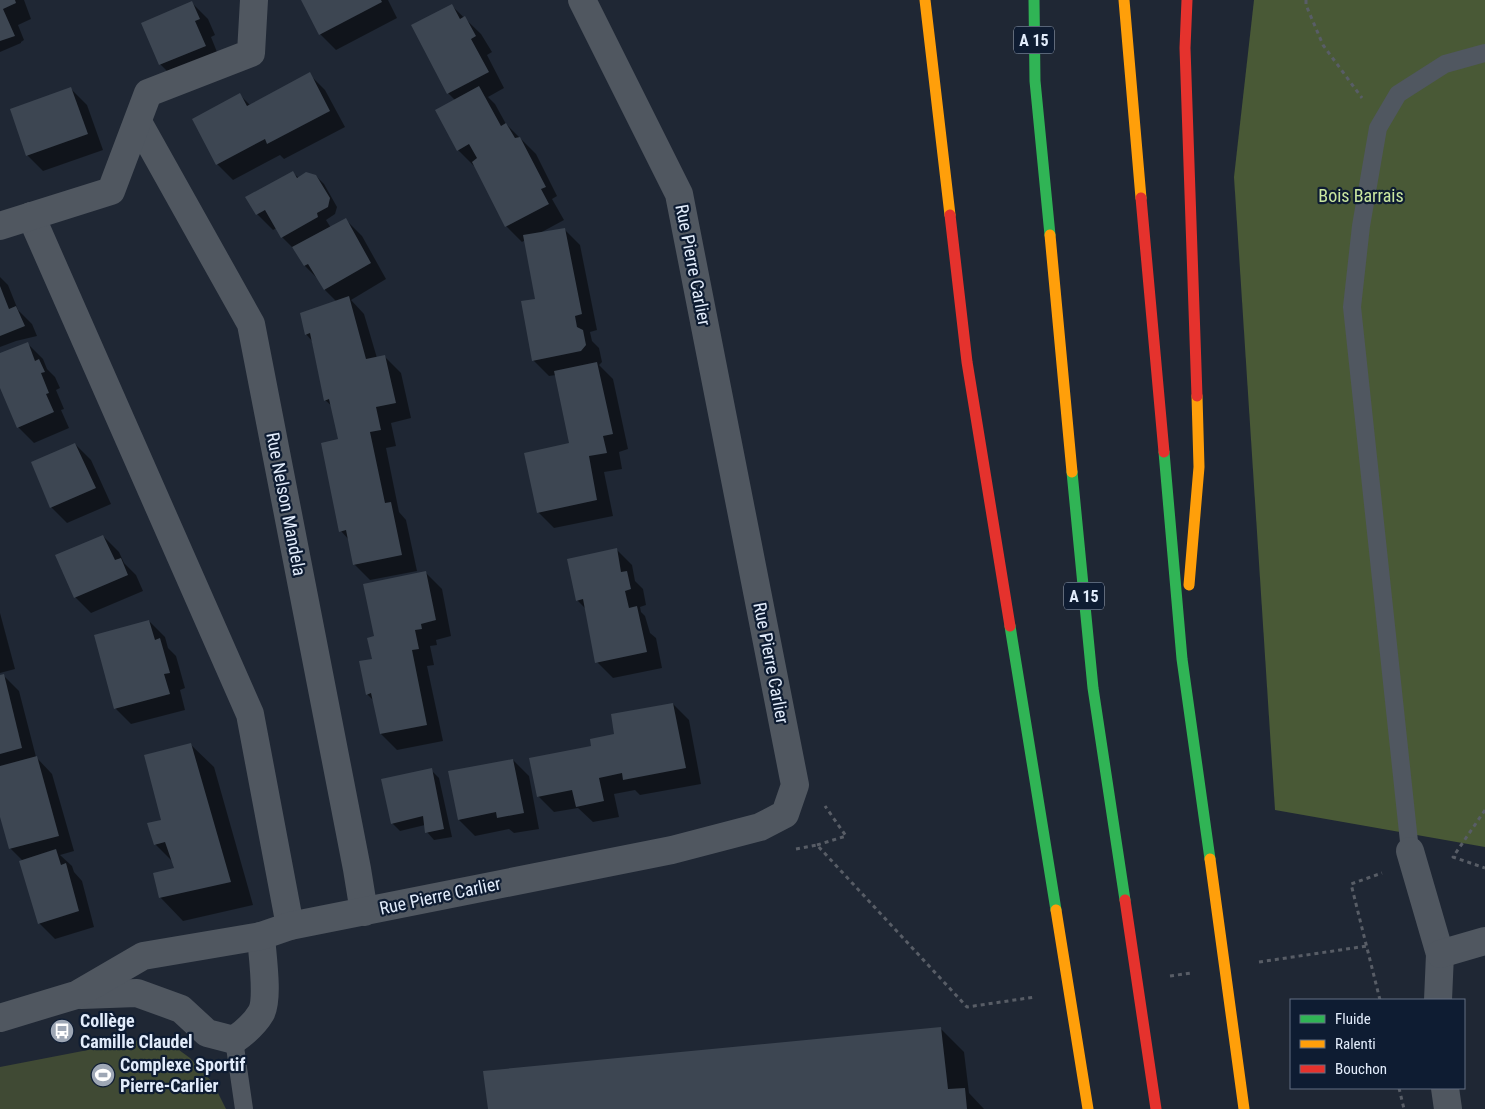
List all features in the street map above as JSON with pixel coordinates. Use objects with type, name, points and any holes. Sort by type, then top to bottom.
[{"type":"highway","points":[[924,0],[932,54],[967,362],[1088,1109]]},
{"type":"highway","points":[[929,0],[932,54]]},
{"type":"highway","name":"A 15","points":[[1034,0],[1034,80],[1093,688],[1156,1109]]},
{"type":"highway","points":[[1124,0],[1182,659],[1244,1109]]},
{"type":"highway","points":[[1182,659],[1199,467],[1185,58],[1187,0]]},
{"type":"street","points":[[0,226],[111,191],[148,93],[251,53],[254,0]]},
{"type":"street","name":"Rue Pierre Carlier","points":[[0,1018],[76,995],[143,956],[261,936],[290,926],[672,850],[760,827],[784,814],[795,785],[678,194],[582,0]]},
{"type":"street","name":"Rue Nelson Mandela","points":[[138,122],[251,324],[364,912]]},
{"type":"street","points":[[31,216],[250,714],[290,926]]},
{"type":"street","points":[[1410,851],[1440,954],[1438,999]]},
{"type":"street","points":[[234,1040],[250,1029],[262,1012],[265,986],[261,936]]},
{"type":"street","points":[[1440,954],[1485,941]]},
{"type":"street","name":"Rue Pierre Carlier","points":[[76,995],[137,992],[181,1010],[207,1033],[234,1040]]},
{"type":"street","points":[[1444,1089],[1448,1109]]},
{"type":"lane","points":[[1410,851],[1352,307],[1361,226],[1378,128],[1398,94],[1445,64],[1485,53]]},
{"type":"lane","points":[[234,1040],[244,1109]]},
{"type":"path","points":[[1306,0],[1306,5],[1323,45],[1367,106],[1378,128]]},
{"type":"path","points":[[1485,810],[1453,857],[1485,868]]},
{"type":"path","points":[[788,851],[846,836]]},
{"type":"path","points":[[817,845],[967,1007]]},
{"type":"path","points":[[1380,874],[1351,884],[1380,999]]},
{"type":"path","points":[[1400,1089],[1404,1109]]},
{"type":"green space","name":"Bois Barrais","points":[[1254,0],[1485,0],[1485,847],[1275,810],[1234,177]]},
{"type":"green space","name":"Complexe Sportif Pierre-Carlier","points":[[150,1038],[168,1042],[190,1058],[213,1083],[226,1109],[0,1109],[0,1067]]},
{"type":"building","points":[[0,0],[15,0],[16,3],[3,9],[15,36],[0,41]]},
{"type":"building","points":[[301,0],[381,0],[382,2],[319,35]]},
{"type":"building","points":[[192,1],[200,19],[195,21],[206,46],[159,65],[141,23]]},
{"type":"building","points":[[452,4],[460,19],[465,16],[476,36],[471,39],[489,72],[447,94],[411,25]]},
{"type":"building","points":[[310,72],[330,111],[267,144],[265,139],[216,165],[192,119],[240,93],[247,106]]},
{"type":"building","points":[[479,86],[501,126],[506,123],[515,138],[520,137],[546,187],[541,189],[549,204],[505,227],[472,162],[477,158],[469,144],[457,151],[435,110]]},
{"type":"building","points":[[71,87],[88,134],[26,156],[10,109]]},
{"type":"building","points":[[293,171],[297,178],[306,172],[316,175],[330,198],[328,207],[317,213],[318,217],[281,238],[265,210],[256,215],[245,197]]},
{"type":"building","points":[[346,218],[371,263],[324,290],[308,264],[304,266],[292,247]]},
{"type":"building","points":[[565,228],[582,314],[575,316],[577,327],[583,330],[586,345],[581,351],[532,361],[521,301],[535,299],[523,235]]},
{"type":"building","points":[[0,286],[9,309],[16,306],[25,326],[0,336]]},
{"type":"building","points":[[349,296],[366,359],[385,355],[396,403],[376,407],[381,430],[370,432],[385,503],[391,502],[402,555],[353,565],[346,530],[339,532],[321,443],[338,439],[329,399],[324,401],[310,333],[305,335],[300,313]]},
{"type":"building","points":[[28,342],[35,361],[39,359],[45,372],[41,373],[49,393],[46,394],[54,412],[17,428],[0,388],[0,353]]},
{"type":"building","points":[[597,362],[613,434],[603,436],[607,453],[589,456],[597,500],[537,513],[524,453],[569,443],[554,371]]},
{"type":"building","points":[[75,443],[96,488],[50,508],[31,462]]},
{"type":"building","points":[[103,535],[115,560],[121,558],[128,575],[74,598],[55,555]]},
{"type":"building","points":[[617,548],[621,572],[627,571],[631,589],[625,591],[629,608],[637,606],[647,652],[595,663],[583,599],[576,601],[567,559]]},
{"type":"building","points":[[426,571],[436,620],[421,624],[422,629],[415,630],[419,649],[412,650],[427,725],[380,734],[371,693],[366,695],[359,661],[372,659],[367,638],[374,636],[363,584]]},
{"type":"building","points":[[149,620],[155,640],[160,638],[170,673],[164,674],[170,694],[114,709],[94,635]]},
{"type":"building","points":[[4,674],[22,748],[0,754],[0,675]]},
{"type":"building","points":[[673,703],[686,768],[623,780],[622,773],[599,778],[604,801],[576,807],[572,790],[537,797],[529,758],[591,746],[590,739],[614,734],[611,714]]},
{"type":"building","points":[[191,743],[231,882],[159,898],[153,873],[174,868],[165,842],[154,845],[147,823],[161,820],[144,755]]},
{"type":"building","points":[[37,756],[59,836],[9,849],[0,817],[0,766]]},
{"type":"building","points":[[513,759],[524,813],[497,818],[496,812],[458,820],[448,771]]},
{"type":"building","points":[[432,768],[444,829],[425,833],[423,816],[391,824],[381,779]]},
{"type":"building","points":[[56,849],[61,865],[66,863],[79,911],[38,924],[19,861]]},
{"type":"building","points":[[941,1027],[948,1089],[965,1088],[967,1109],[488,1109],[483,1071]]},
{"type":"traffic: fast","points":[[1034,0],[1035,81],[1050,235]]},
{"type":"traffic: fast","points":[[1164,452],[1182,659],[1210,859]]},
{"type":"traffic: fast","points":[[1072,472],[1093,688],[1125,900]]},
{"type":"traffic: fast","points":[[1010,626],[1056,910]]},
{"type":"traffic: slow","points":[[925,0],[950,215]]},
{"type":"traffic: slow","points":[[1124,0],[1141,198]]},
{"type":"traffic: slow","points":[[1050,235],[1072,472]]},
{"type":"traffic: slow","points":[[1189,585],[1199,467],[1197,396]]},
{"type":"traffic: slow","points":[[1210,859],[1244,1109]]},
{"type":"traffic: slow","points":[[1056,910],[1088,1109]]},
{"type":"traffic: jam","points":[[1187,0],[1185,48],[1197,396]]},
{"type":"traffic: jam","points":[[1141,198],[1164,452]]},
{"type":"traffic: jam","points":[[950,215],[967,362],[1010,626]]},
{"type":"traffic: jam","points":[[1125,900],[1156,1109]]},
{"type":"place","name":"Collège Camille Claudel","points":[[62,1031]]},
{"type":"place","name":"Complexe Sportif Pierre-Carlier","points":[[103,1075]]}]
